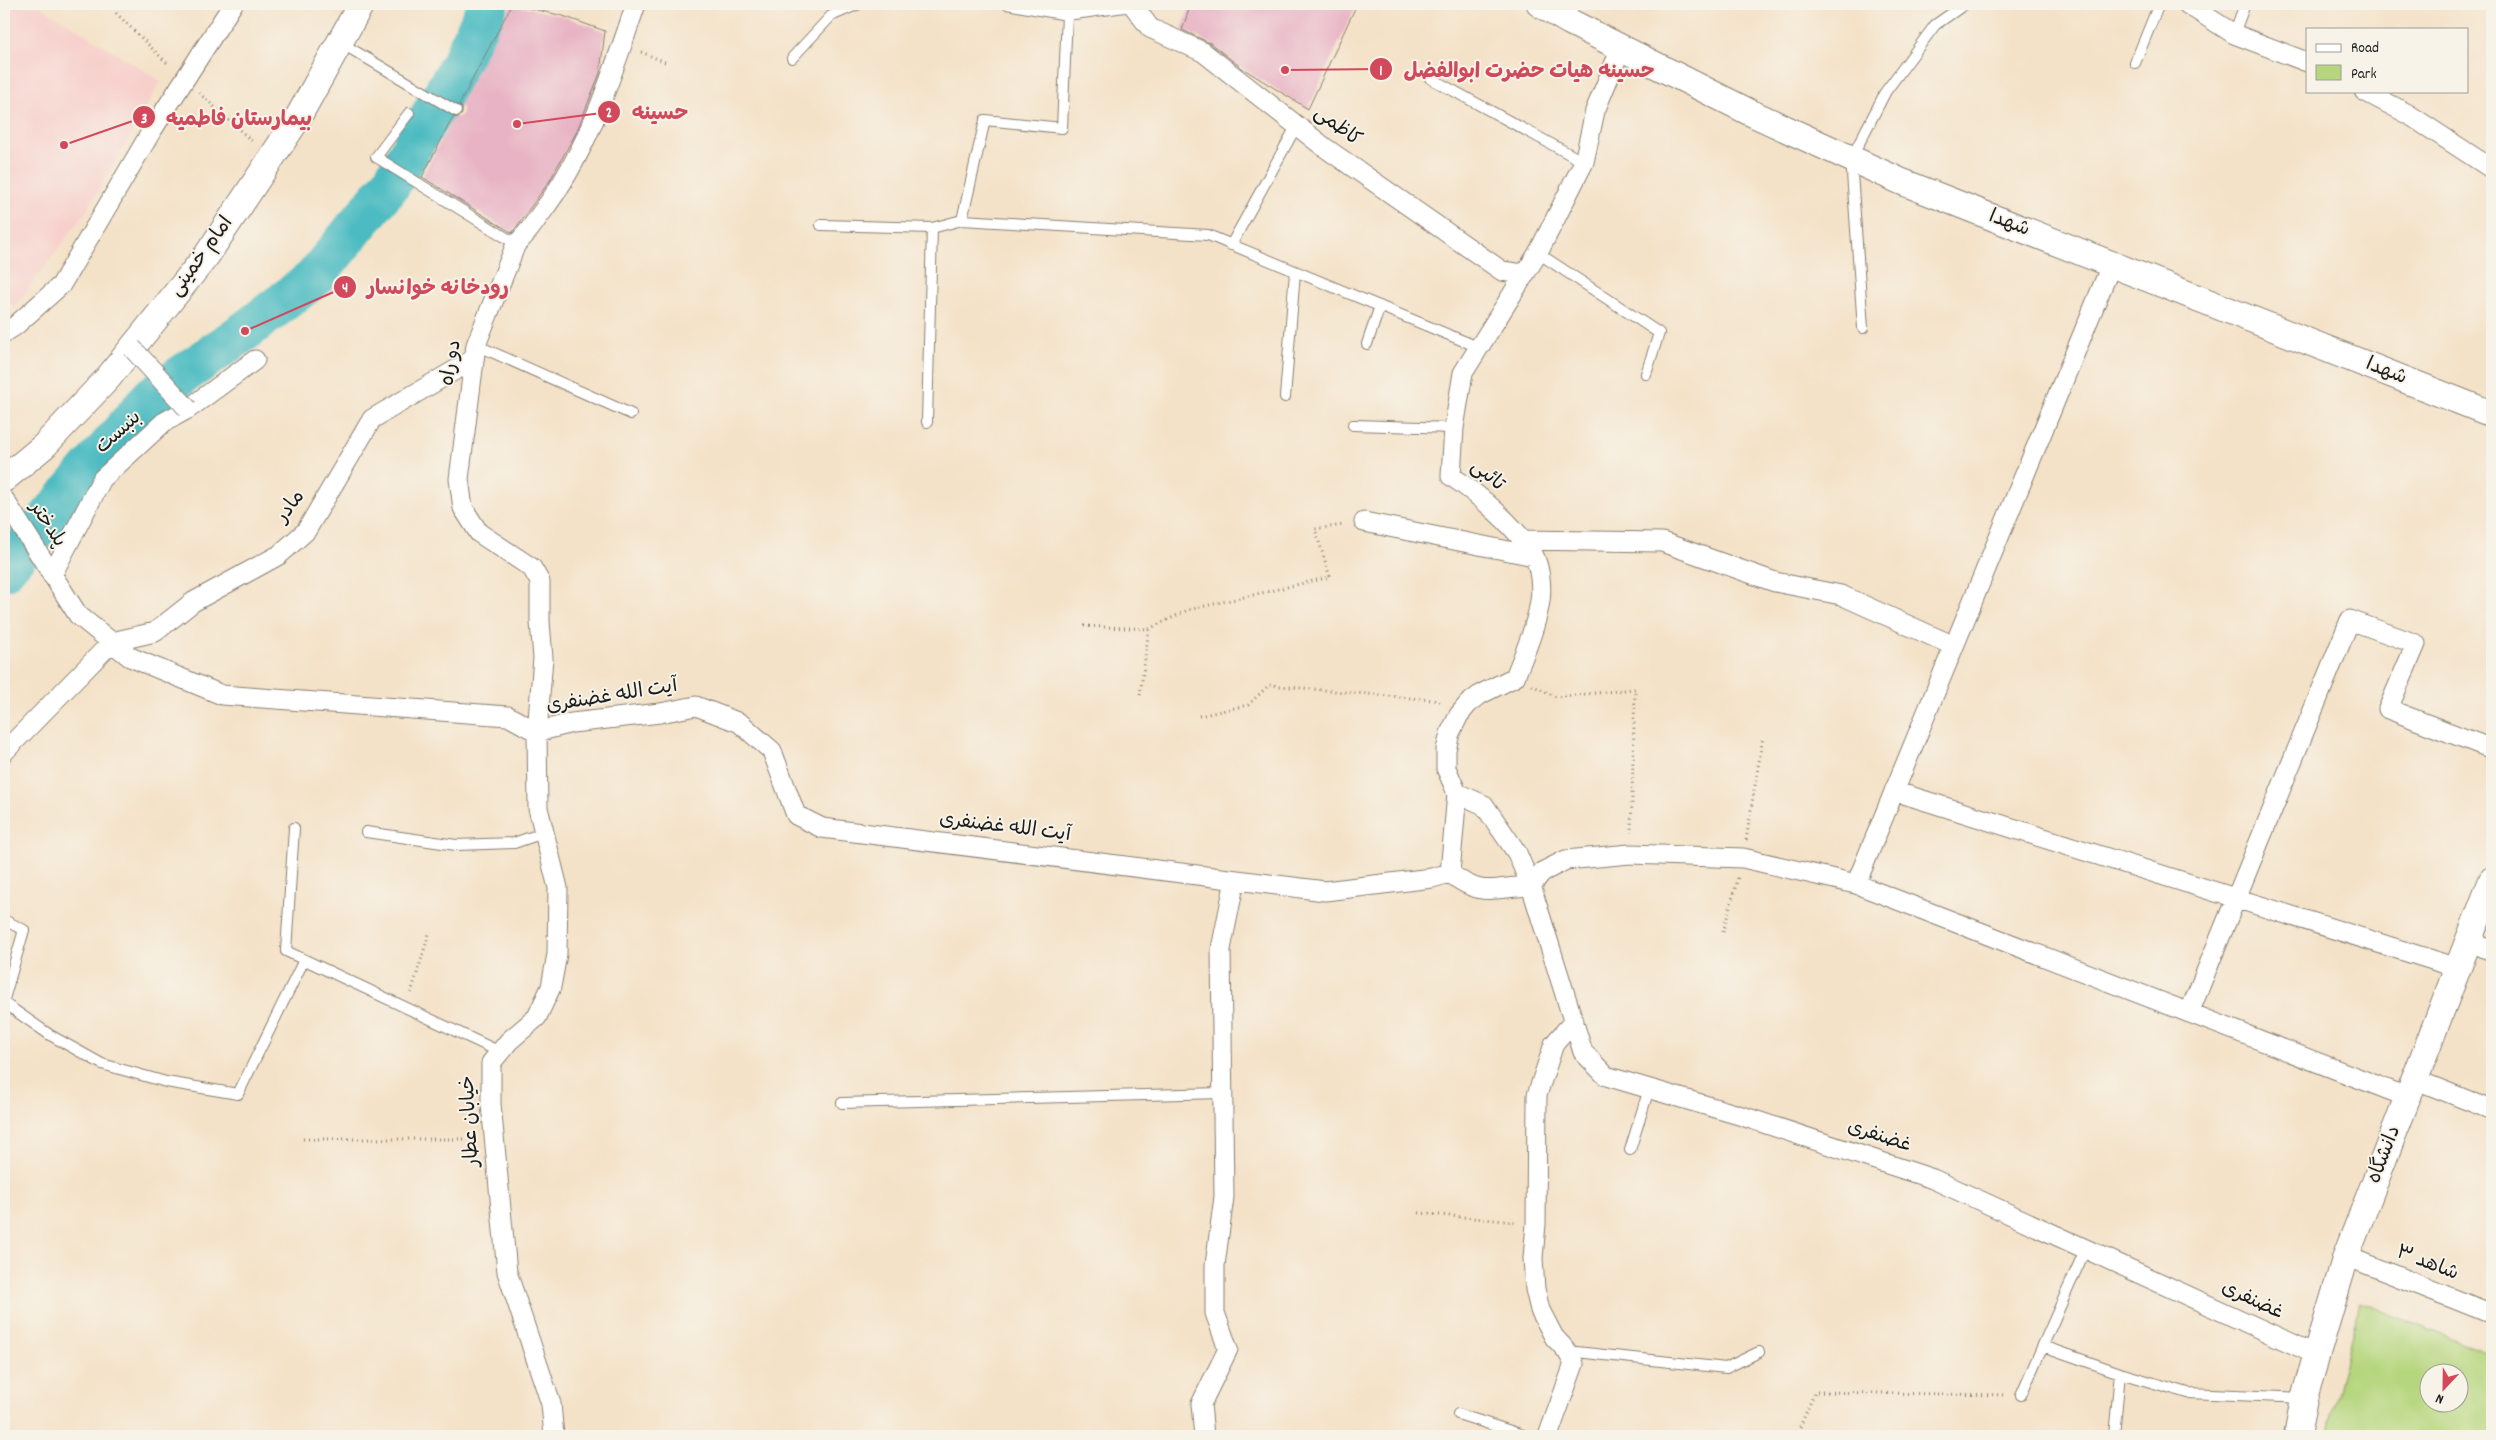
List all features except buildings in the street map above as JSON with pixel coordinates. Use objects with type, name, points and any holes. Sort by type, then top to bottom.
[{"type":"main road","name":"امام خمینی","points":[[4,478],[44,446],[108,378],[207,255],[296,122],[361,4]]},
{"type":"main road","name":"شهدا","points":[[1540,4],[1621,48],[1749,112],[1900,181],[2492,414]]},
{"type":"main road","name":"دانشگاه","points":[[2297,1436],[2304,1398],[2346,1256],[2492,880]]},
{"type":"street","points":[[4,333],[15,326],[61,285],[151,132],[233,4]]},
{"type":"street","name":"دو راه","points":[[537,732],[543,658],[540,622],[540,582],[532,568],[479,532],[463,508],[459,479],[475,352],[516,244],[529,233],[581,153],[597,116],[636,4]]},
{"type":"street","points":[[2186,4],[2234,34],[2306,62]]},
{"type":"street","name":"کاظمی","points":[[1132,5],[1150,28],[1203,52],[1297,125],[1502,271],[1523,274]]},
{"type":"street","name":"تائبی","points":[[1515,677],[1535,624],[1541,599],[1539,571],[1534,556],[1521,540],[1471,490],[1451,476],[1454,428],[1463,373],[1523,274],[1538,253],[1584,162],[1595,111],[1621,48]]},
{"type":"street","points":[[2366,92],[2408,114],[2492,167]]},
{"type":"street","points":[[1856,884],[2112,264]]},
{"type":"street","points":[[132,348],[188,409]]},
{"type":"street","name":"مادر","points":[[112,642],[155,632],[193,602],[279,555],[306,531],[372,419],[475,352]]},
{"type":"street","name":"بنبست","points":[[52,575],[102,478],[164,422],[188,409],[255,360]]},
{"type":"street","name":"پلدختر","points":[[4,499],[52,575]]},
{"type":"street","points":[[1364,522],[1534,556]]},
{"type":"street","points":[[1521,540],[1662,542],[1775,582],[1841,595],[1954,646]]},
{"type":"street","name":"آیت الله غضنفری","points":[[52,575],[78,615],[130,657],[222,695],[508,716],[537,732],[572,723],[660,713],[696,706],[740,723],[772,751],[796,816],[822,828],[1325,891],[1441,875]]},
{"type":"street","points":[[2190,1013],[2350,620],[2416,644],[2388,709],[2492,749]]},
{"type":"street","points":[[4,752],[112,642]]},
{"type":"street","points":[[1515,677],[1481,694],[1468,704],[1459,715],[1450,733],[1446,750],[1446,768],[1457,793],[1441,875],[1487,891],[1504,886],[1531,886],[1542,872],[1566,860],[1630,854],[1743,858],[1856,884],[2190,1013],[2410,1088],[2492,1110]]},
{"type":"street","name":"خیابان عطار","points":[[537,732],[538,808],[558,888],[557,954],[551,987],[537,1017],[491,1063],[493,1139],[507,1272],[551,1404],[554,1436]]},
{"type":"street","points":[[1894,791],[2458,968]]},
{"type":"street","name":"غضنفری","points":[[1457,793],[1484,805],[1505,833],[1531,886],[1583,1052],[1606,1076],[1742,1116],[1933,1179],[2317,1355]]},
{"type":"street","points":[[1204,1436],[1201,1404],[1228,1349],[1215,1312],[1215,1265],[1224,1196],[1221,949],[1234,880]]},
{"type":"street","points":[[2468,941],[2492,951]]},
{"type":"street","points":[[1548,1436],[1574,1364],[1567,1352],[1554,1337],[1540,1310],[1535,1289],[1533,1258],[1536,1224],[1537,1095],[1554,1044],[1574,1022]]},
{"type":"street","name":"شاهد ۳","points":[[2346,1256],[2492,1314]]},
{"type":"lane","points":[[792,58],[831,16],[858,4]]},
{"type":"lane","points":[[1007,4],[1067,14],[1132,5]]},
{"type":"lane","points":[[1863,328],[1850,159],[1886,91],[1935,24],[1965,4]]},
{"type":"lane","points":[[2135,62],[2159,4]]},
{"type":"lane","points":[[2234,34],[2244,4]]},
{"type":"lane","points":[[962,220],[985,120],[1062,128],[1067,14]]},
{"type":"lane","points":[[339,42],[456,111]]},
{"type":"lane","points":[[1430,78],[1584,162]]},
{"type":"lane","points":[[409,113],[376,157],[516,244]]},
{"type":"lane","points":[[1231,245],[1297,125]]},
{"type":"lane","points":[[821,225],[932,228],[962,220],[1208,235],[1478,347]]},
{"type":"lane","points":[[927,422],[932,228]]},
{"type":"lane","points":[[1538,253],[1659,333],[1646,374]]},
{"type":"lane","points":[[1285,397],[1295,272]]},
{"type":"lane","points":[[1367,344],[1380,306]]},
{"type":"lane","points":[[475,352],[631,414]]},
{"type":"lane","points":[[1353,425],[1454,428]]},
{"type":"lane","points":[[294,828],[286,952],[500,1052]]},
{"type":"lane","points":[[366,832],[456,846],[514,843],[543,833]]},
{"type":"lane","points":[[4,920],[24,930],[4,999]]},
{"type":"lane","points":[[4,1003],[50,1035],[102,1064],[166,1082],[238,1094],[304,960]]},
{"type":"lane","points":[[1630,1150],[1649,1089]]},
{"type":"lane","points":[[842,1103],[1222,1093]]},
{"type":"lane","points":[[2021,1395],[2085,1250]]},
{"type":"lane","points":[[2043,1346],[2120,1373],[2188,1393],[2304,1398]]},
{"type":"lane","points":[[1567,1352],[1726,1368],[1759,1352]]},
{"type":"lane","points":[[2114,1436],[2120,1373]]},
{"type":"lane","points":[[1458,1414],[1526,1436]]},
{"type":"path","points":[[622,44],[665,62]]},
{"type":"path","points":[[1084,626],[1149,629],[1188,610],[1330,577],[1315,529],[1364,522]]},
{"type":"path","points":[[1140,694],[1149,629]]},
{"type":"path","points":[[1515,677],[1556,697],[1635,689],[1630,854]]},
{"type":"path","points":[[1199,716],[1248,705],[1269,685],[1468,704]]},
{"type":"path","points":[[1723,932],[1743,858],[1763,736]]},
{"type":"path","points":[[406,1008],[428,934]]},
{"type":"path","points":[[303,1139],[493,1139]]},
{"type":"path","points":[[1419,1213],[1536,1224]]},
{"type":"path","points":[[1796,1436],[1815,1392],[2021,1395]]},
{"type":"shaded area","points":[[4,4],[37,4],[161,81],[88,209],[15,306],[4,300]]},
{"type":"green space","points":[[2360,1302],[2492,1355],[2492,1436],[2327,1436]]},
{"type":"waterway","points":[[4,570],[152,396],[245,331],[313,279],[390,185],[462,61],[488,4]]},
{"type":"place","name":"حسینه هیات حضرت ابوالفضل","points":[[1285,70]]},
{"type":"place","name":"حسینه","points":[[517,124]]},
{"type":"place","name":"بیمارستان فاطمیه","points":[[64,145]]},
{"type":"place","name":"رودخانه خوانسار","points":[[245,331]]}]
